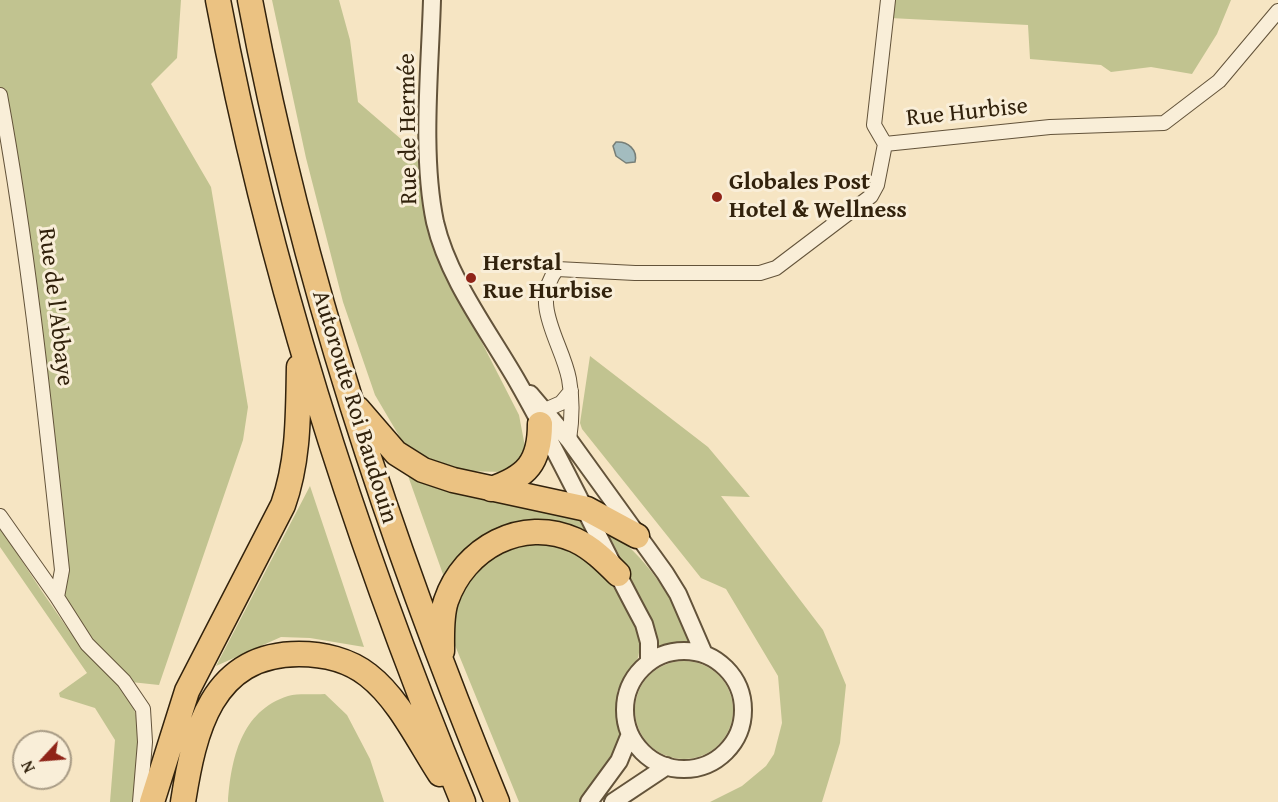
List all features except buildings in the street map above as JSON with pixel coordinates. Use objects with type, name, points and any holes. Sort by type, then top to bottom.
[{"type":"highway","name":"Autoroute Roi Baudouin","points":[[218,0],[267,220],[300,346],[357,527],[463,802]]},
{"type":"highway","name":"Autoroute Roi Baudouin","points":[[250,0],[292,199],[348,396],[393,532],[441,663],[497,802]]},
{"type":"highway","points":[[152,802],[187,691],[283,505],[291,481],[298,427],[300,346]]},
{"type":"highway","points":[[348,396],[386,442],[409,462],[440,476],[587,509],[637,536]]},
{"type":"highway","points":[[491,489],[516,479],[531,465],[540,443],[542,417]]},
{"type":"highway","points":[[441,663],[445,602],[464,567],[487,546],[524,532],[558,534],[588,547],[618,574]]},
{"type":"highway","points":[[183,802],[189,767],[209,705],[231,678],[255,664],[280,656],[318,656],[348,664],[368,674],[383,688],[457,802]]},
{"type":"highway","points":[[162,802],[168,779],[168,748]]},
{"type":"highway","points":[[189,767],[191,802]]},
{"type":"street","name":"Rue de Hermée","points":[[432,0],[429,186],[436,225],[468,298],[542,417],[648,633],[648,662]]},
{"type":"street","points":[[885,144],[874,125],[888,0]]},
{"type":"street","name":"Rue Hurbise","points":[[569,440],[572,418],[569,377],[547,315],[545,294],[549,278],[556,269],[635,273],[759,273],[776,268],[872,196],[877,185],[885,144],[1050,127],[1164,123],[1219,81],[1278,11]]},
{"type":"street","name":"Rue de l'Abbaye","points":[[0,95],[18,194],[38,342],[62,570],[57,597]]},
{"type":"street","points":[[542,417],[561,403],[571,391]]},
{"type":"street","name":"Rue de Hermée","points":[[542,417],[569,440],[678,594],[704,654]]},
{"type":"street","points":[[0,516],[87,644],[124,681],[143,709],[145,742],[140,802]]},
{"type":"street","points":[[675,651],[704,654],[724,666],[737,684],[743,706],[740,729],[729,748],[711,762],[689,769],[667,766],[652,759],[639,748],[630,734],[625,719],[627,695],[637,673],[648,662],[675,651]]},
{"type":"street","points":[[589,802],[619,761],[630,734]]},
{"type":"street","points":[[613,802],[667,766]]},
{"type":"green space","points":[[0,0],[181,0],[177,58],[151,84],[211,187],[248,407],[243,440],[159,685],[131,682],[91,642],[60,587],[0,95]]},
{"type":"green space","points":[[272,0],[339,0],[350,40],[358,102],[416,152],[433,238],[477,333],[519,415],[526,452],[507,472],[454,471],[405,446],[375,395],[343,302],[306,158]]},
{"type":"green space","points":[[890,0],[1231,0],[1217,34],[1192,74],[1151,67],[1111,72],[1101,65],[1030,59],[1028,25],[890,18]]},
{"type":"green space","points":[[590,356],[708,447],[750,497],[721,496],[823,630],[846,685],[840,743],[822,802],[710,802],[742,786],[766,766],[774,754],[782,723],[778,676],[726,589],[701,578],[582,429],[580,423]]},
{"type":"green space","points":[[407,473],[581,514],[597,542],[516,523],[445,580]]},
{"type":"green space","points":[[310,486],[364,647],[310,638],[281,637],[216,666]]},
{"type":"green space","points":[[0,528],[83,649],[116,680],[126,693],[138,723],[140,738],[139,770],[133,802],[110,802],[115,740],[95,708],[60,697],[59,693],[87,673],[0,547]]},
{"type":"green space","points":[[605,528],[633,551],[657,579],[685,626],[692,643],[672,644],[657,648],[653,632],[628,572]]},
{"type":"green space","points":[[524,540],[568,544],[611,578],[636,621],[641,641],[638,658],[617,691],[622,734],[618,751],[579,802],[519,802],[452,638],[459,583],[475,564]]},
{"type":"green space","points":[[684,661],[703,665],[718,676],[729,691],[733,710],[729,729],[718,744],[703,755],[684,759],[665,755],[650,744],[639,729],[635,710],[639,691],[650,676],[665,665]]},
{"type":"green space","points":[[325,694],[347,715],[370,759],[384,802],[228,802],[236,754],[249,725],[259,713],[272,703],[288,696]]},
{"type":"water","points":[[616,142],[631,147],[635,154],[635,162],[626,163],[616,156],[613,146]]},
{"type":"place","name":"Globales Post Hotel & Wellness","points":[[717,197]]},
{"type":"place","name":"Herstal Rue Hurbise","points":[[471,278]]}]
